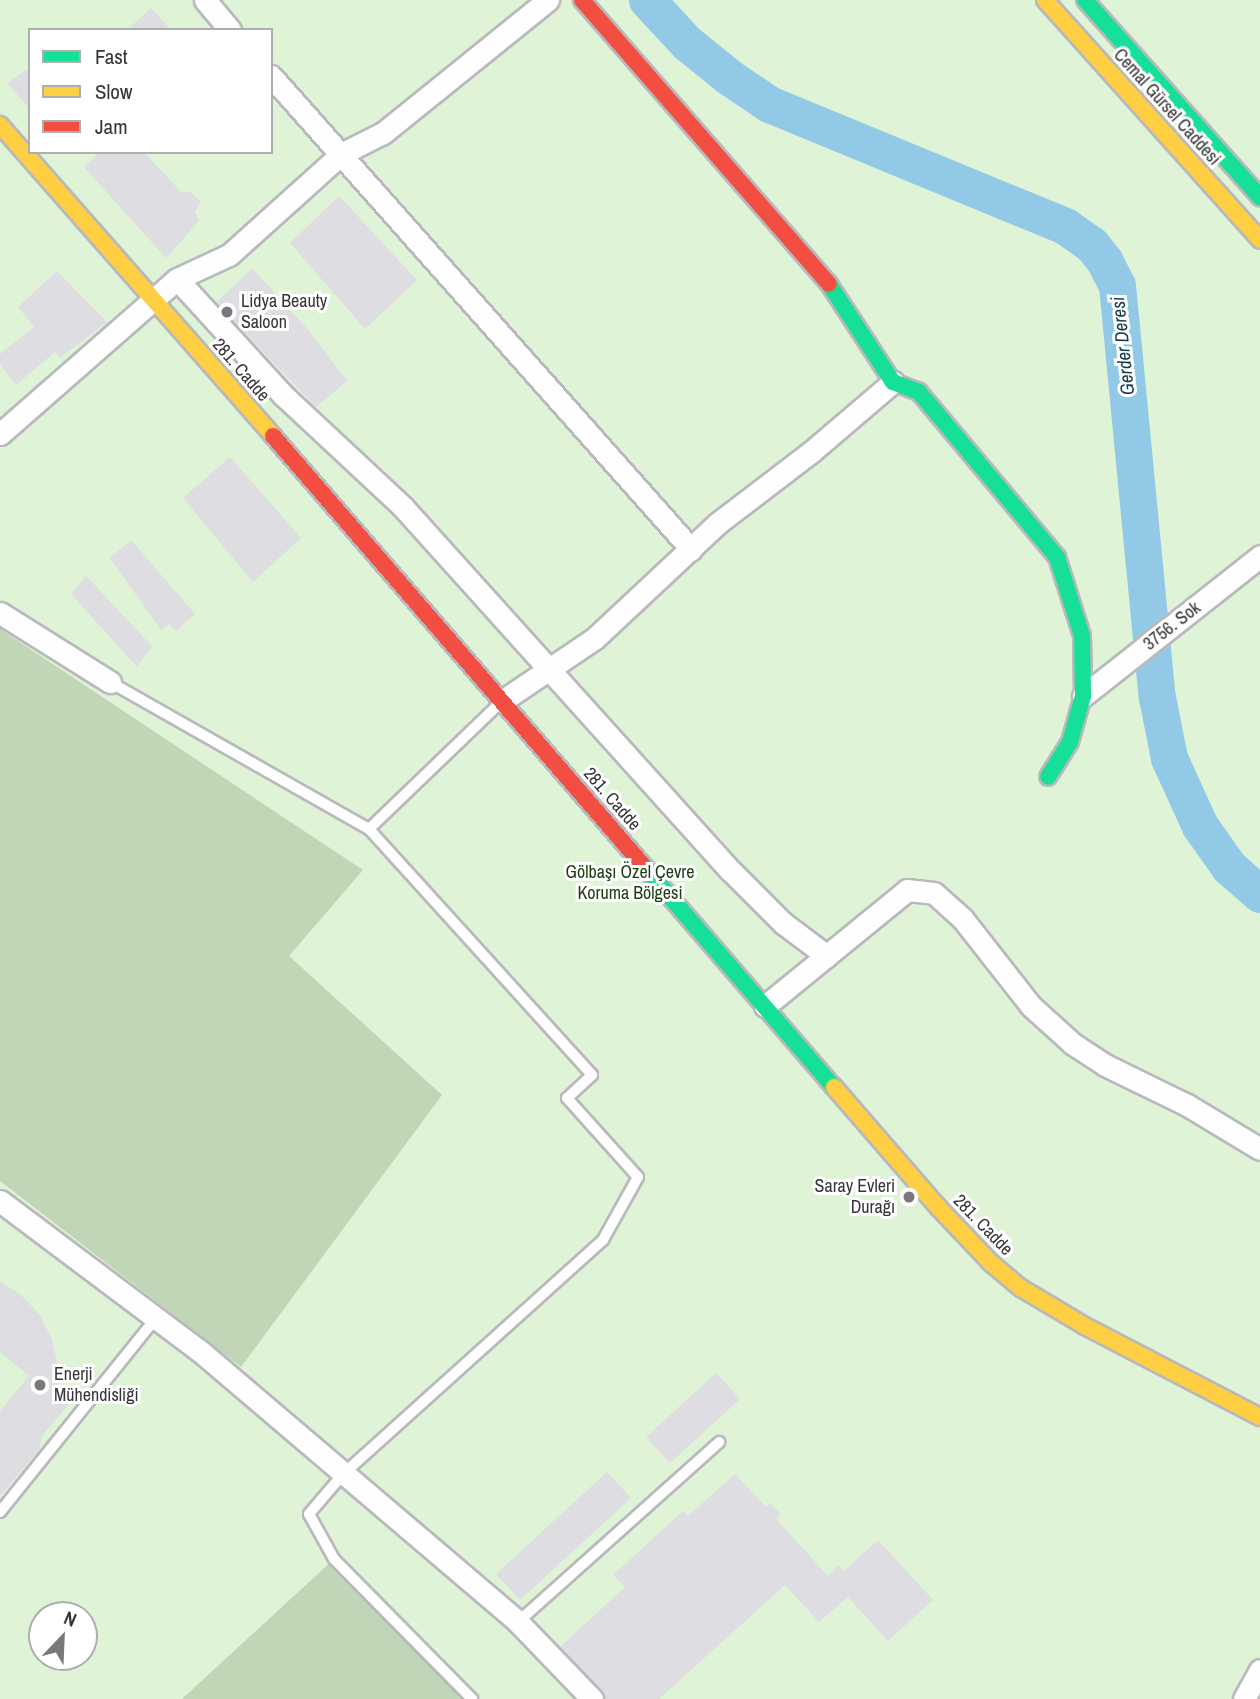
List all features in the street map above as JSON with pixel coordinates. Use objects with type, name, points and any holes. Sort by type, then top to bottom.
[{"type":"street","points":[[205,0],[228,28]]},
{"type":"street","points":[[0,434],[96,353],[177,279],[229,255],[341,154],[383,133],[548,0]]},
{"type":"street","points":[[582,0],[826,280],[893,382],[919,392],[1057,557],[1082,636],[1083,696],[1070,742],[1048,776]]},
{"type":"street","name":"Cemal Gürsel Caddesi","points":[[1045,0],[1260,240]]},
{"type":"street","name":"Cemal Gürsel Caddesi","points":[[1085,0],[1260,197]]},
{"type":"street","points":[[273,78],[691,549]]},
{"type":"street","name":"281. Cadde","points":[[0,125],[154,298],[765,1006],[991,1263],[1021,1288],[1085,1326],[1260,1417]]},
{"type":"street","points":[[177,279],[283,395],[411,515],[473,582],[547,670],[731,871],[783,923],[827,956]]},
{"type":"street","points":[[502,701],[596,638],[691,549],[893,382]]},
{"type":"street","name":"3756. Sok","points":[[1083,696],[1260,556]]},
{"type":"street","points":[[0,613],[110,682]]},
{"type":"street","points":[[765,1006],[907,890],[934,893],[962,918],[1007,979],[1031,1006],[1073,1044],[1260,1149]]},
{"type":"street","points":[[0,1201],[200,1351],[519,1622],[592,1699]]},
{"type":"street","points":[[1244,1699],[1260,1670]]},
{"type":"lane","points":[[110,682],[369,829],[592,1075],[567,1098],[638,1177],[603,1240],[344,1473],[309,1514],[334,1559],[472,1699]]},
{"type":"lane","points":[[369,829],[502,701]]},
{"type":"lane","points":[[0,1511],[156,1318]]},
{"type":"lane","points":[[519,1622],[719,1442]]},
{"type":"green space","name":"Gölbaşı Özel Çevre Koruma Bölgesi","points":[[0,0],[1260,0],[1260,1699],[0,1699]]},
{"type":"green space","points":[[0,629],[363,870],[289,956],[442,1095],[241,1367],[0,1181]]},
{"type":"green space","points":[[334,1559],[472,1699],[182,1699]]},
{"type":"building","points":[[151,8],[169,28],[129,28]]},
{"type":"building","points":[[28,69],[28,107],[7,83]]},
{"type":"building","points":[[98,154],[146,154],[182,193],[190,191],[201,202],[195,212],[199,221],[166,258],[84,167]]},
{"type":"building","points":[[339,196],[417,280],[365,329],[290,243]]},
{"type":"building","points":[[252,268],[311,333],[347,381],[316,407],[216,303]]},
{"type":"building","points":[[57,271],[107,322],[60,358],[55,352],[16,385],[0,364],[0,354],[34,327],[18,307]]},
{"type":"building","points":[[230,457],[301,538],[253,582],[183,498]]},
{"type":"building","points":[[131,540],[195,614],[176,631],[169,624],[161,630],[110,558]]},
{"type":"building","points":[[86,576],[152,646],[137,667],[71,594]]},
{"type":"building","name":"Enerji Mühendisliği","points":[[0,1281],[21,1295],[40,1315],[52,1340],[58,1367],[57,1394],[69,1404],[41,1437],[40,1449],[0,1496],[0,1411],[29,1376],[0,1352]]},
{"type":"building","points":[[716,1373],[740,1399],[670,1463],[646,1437]]},
{"type":"building","points":[[607,1472],[631,1498],[520,1600],[496,1574]]},
{"type":"building","points":[[735,1474],[766,1507],[770,1503],[781,1514],[776,1519],[828,1576],[839,1565],[844,1571],[878,1540],[933,1600],[888,1641],[848,1597],[819,1622],[785,1585],[659,1699],[605,1699],[601,1690],[560,1647],[625,1587],[613,1575],[683,1511],[688,1516]]},
{"type":"waterway","name":"Gerder Deresi","points":[[647,0],[687,43],[729,77],[769,104],[1065,226],[1091,244],[1104,260],[1117,285],[1157,697],[1169,758],[1200,826],[1229,867],[1260,894]]},
{"type":"traffic: fast","points":[[1085,0],[1260,197]]},
{"type":"traffic: fast","points":[[829,284],[893,382],[919,392],[1057,557],[1082,636],[1083,696],[1070,742],[1048,777]]},
{"type":"traffic: fast","points":[[641,863],[834,1087]]},
{"type":"traffic: slow","points":[[1045,0],[1260,240]]},
{"type":"traffic: slow","points":[[0,125],[273,436]]},
{"type":"traffic: slow","points":[[834,1087],[938,1207],[991,1263],[1021,1288],[1085,1326],[1260,1417]]},
{"type":"traffic: jam","points":[[582,0],[829,284]]},
{"type":"traffic: jam","points":[[273,436],[641,863]]},
{"type":"place","name":"Lidya Beauty Saloon","points":[[227,312]]},
{"type":"place","name":"Saray Evleri Durağı","points":[[909,1197]]},
{"type":"place","name":"Enerji Mühendisliği","points":[[40,1385]]}]
